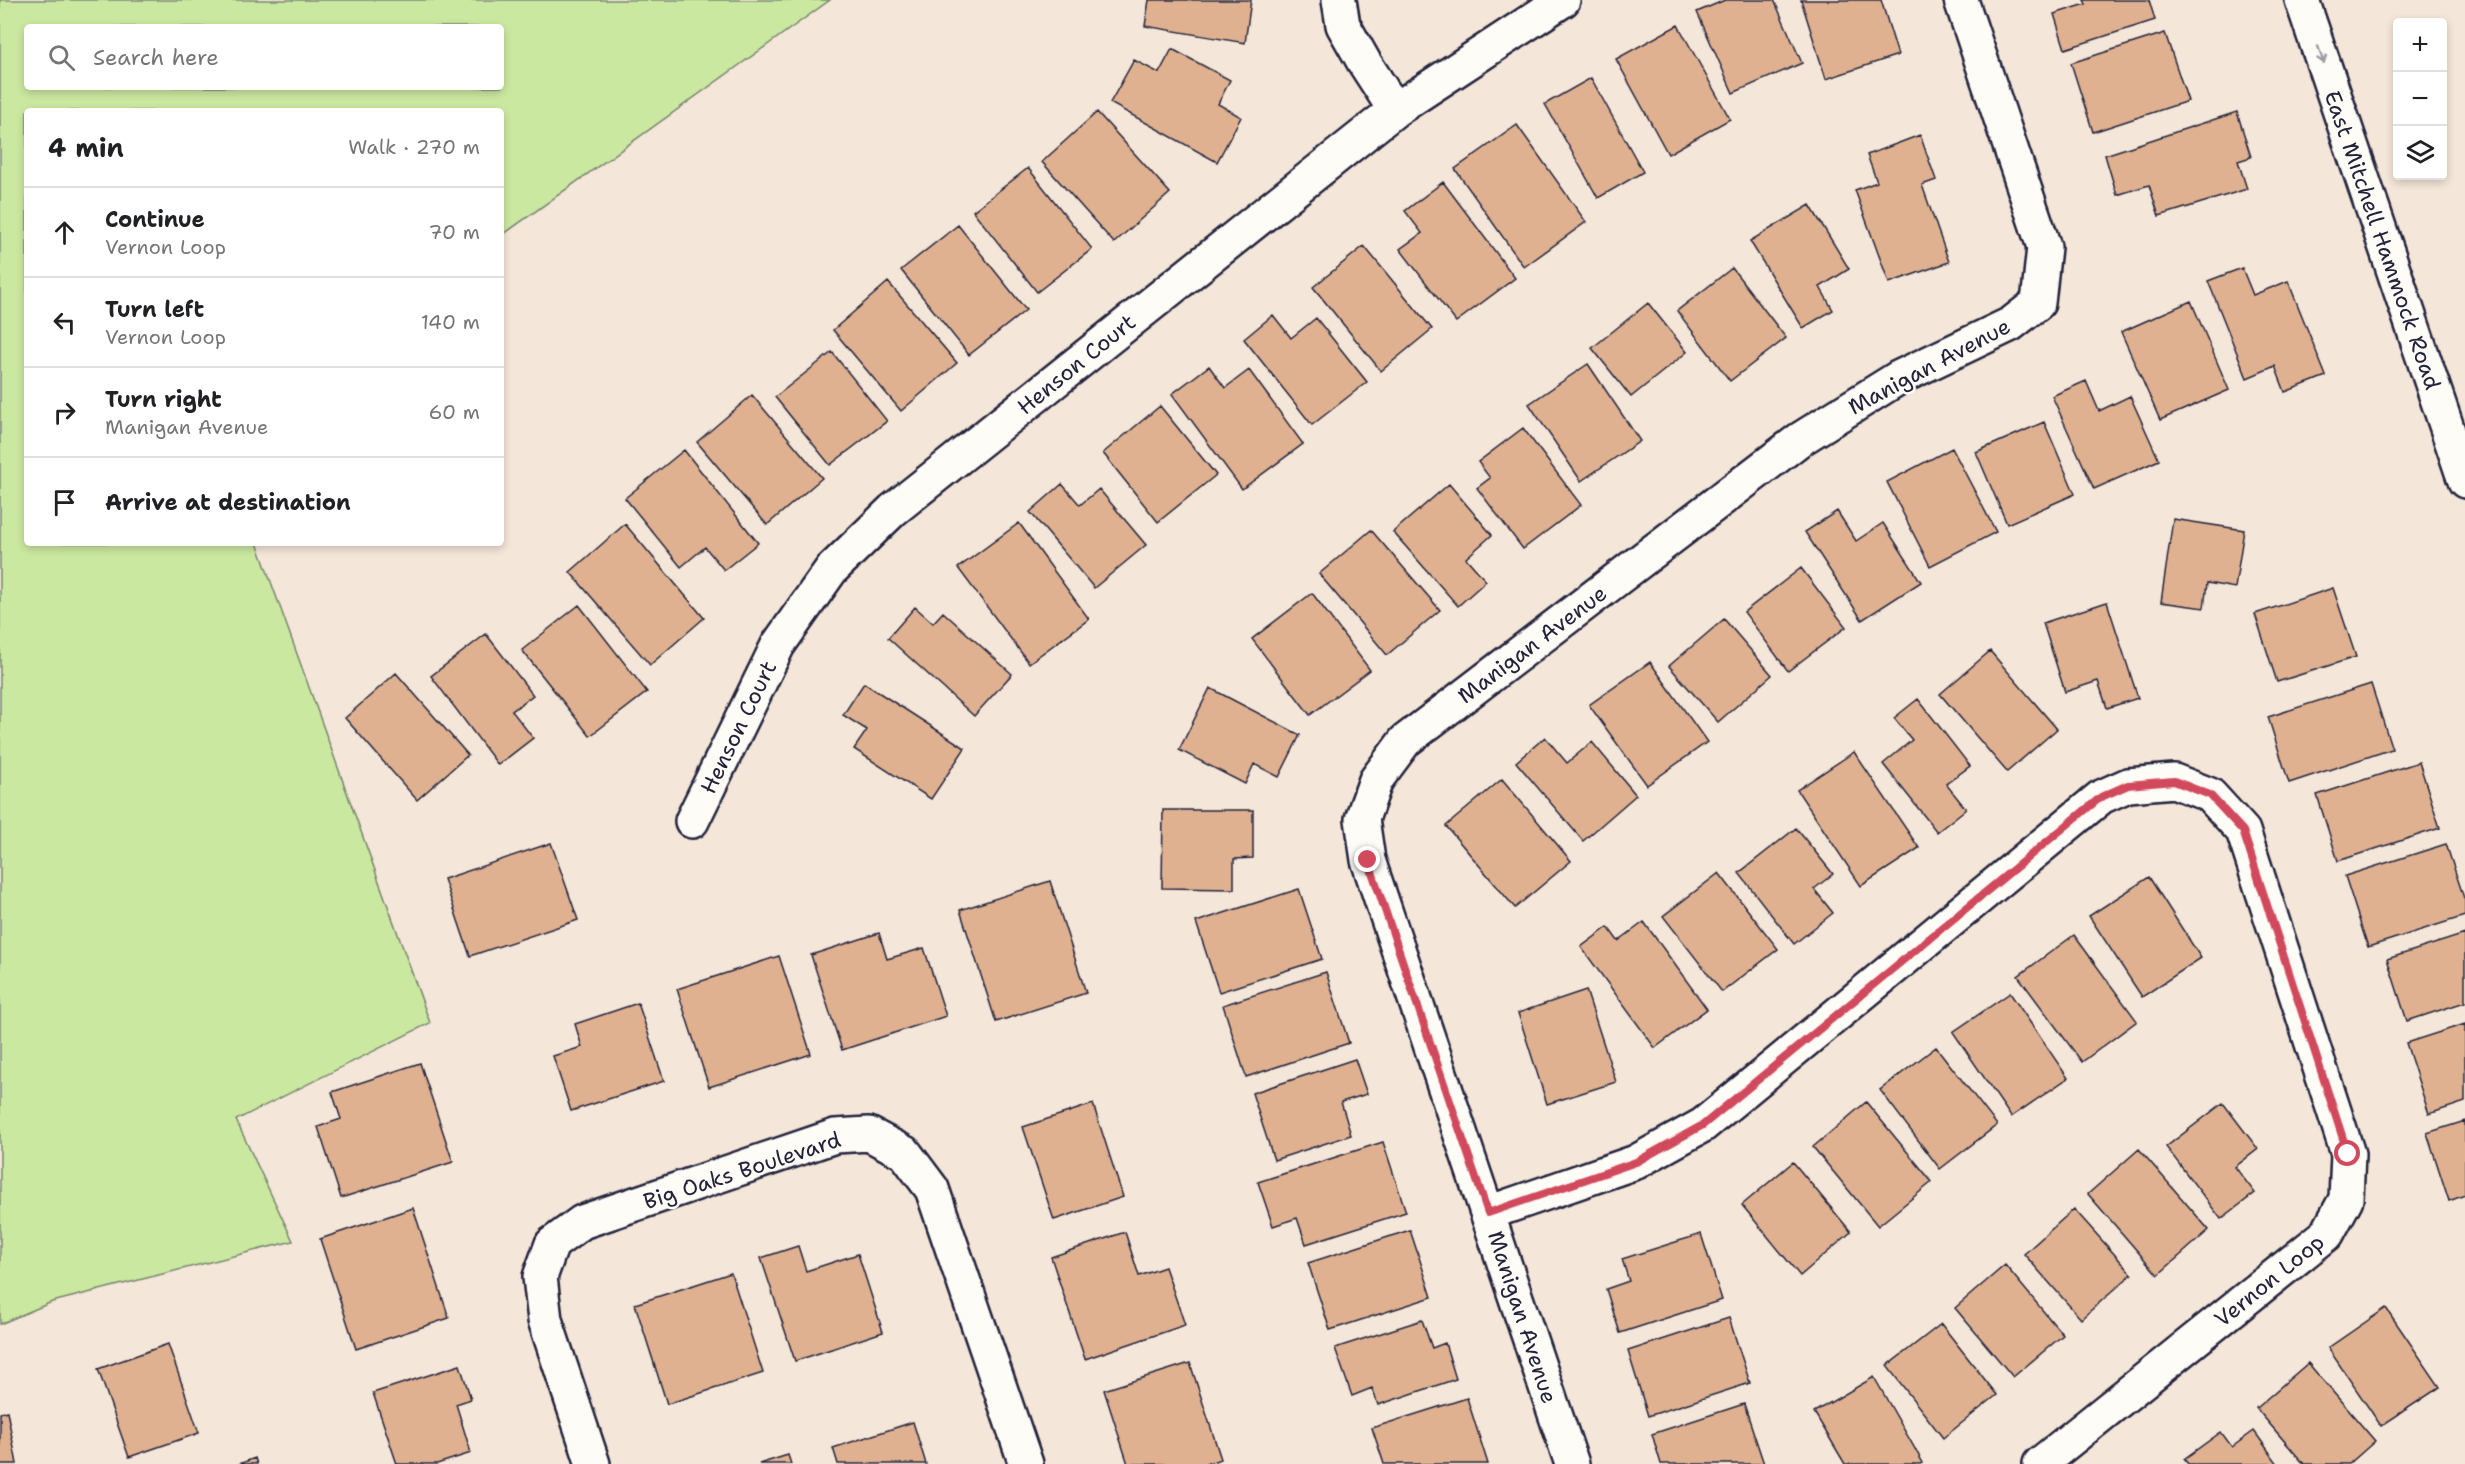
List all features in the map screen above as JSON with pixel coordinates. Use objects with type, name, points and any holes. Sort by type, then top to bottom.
[{"type":"street","points":[[1339,0],[1343,25],[1395,110]]},
{"type":"street","name":"Henson Court","points":[[692,821],[778,645],[831,570],[893,510],[1395,110],[1563,0]]},
{"type":"street","name":"Manigan Avenue","points":[[1572,1464],[1368,860],[1362,819],[1376,780],[1405,741],[1798,440],[1898,378],[2011,324],[2038,303],[2044,247],[1961,0]]},
{"type":"street","name":"East Mitchell Hammock Road","points":[[2302,0],[2465,481]]},
{"type":"street","name":"Vernon Loop","points":[[1488,1213],[1636,1162],[1703,1125],[2101,797],[2128,785],[2174,781],[2210,795],[2243,831],[2348,1154],[2346,1199],[2327,1234],[2040,1464]]},
{"type":"street","name":"Big Oaks Boulevard","points":[[593,1464],[545,1320],[540,1277],[552,1244],[582,1222],[835,1136],[869,1134],[905,1153],[933,1189],[1026,1464]]},
{"type":"green space","points":[[0,0],[830,0],[504,234],[504,108],[24,108],[24,546],[258,546],[430,1023],[236,1120],[293,1241],[52,1302],[0,1324]]},
{"type":"building","points":[[1149,0],[1251,0],[1245,43],[1145,26]]},
{"type":"building","points":[[1725,0],[1774,0],[1802,63],[1733,93],[1697,12]]},
{"type":"building","points":[[1801,0],[1881,0],[1898,55],[1826,79]]},
{"type":"building","points":[[2084,0],[2149,0],[2155,20],[2065,49],[2054,14],[2086,4]]},
{"type":"building","points":[[1678,25],[1730,119],[1668,154],[1616,59]]},
{"type":"building","points":[[2165,33],[2188,101],[2093,132],[2071,63]]},
{"type":"building","points":[[1172,49],[1230,80],[1218,104],[1241,117],[1217,162],[1110,103],[1134,60],[1159,73]]},
{"type":"building","points":[[1591,78],[1643,172],[1598,198],[1545,104]]},
{"type":"building","points":[[1097,112],[1170,193],[1114,243],[1042,162]]},
{"type":"building","points":[[2237,112],[2251,157],[2238,161],[2247,189],[2159,216],[2149,185],[2117,195],[2105,155]]},
{"type":"building","points":[[1517,125],[1586,222],[1524,267],[1455,169]]},
{"type":"building","points":[[1920,135],[1936,180],[1922,185],[1949,262],[1889,283],[1855,190],[1877,182],[1867,155]]},
{"type":"building","points":[[1028,168],[1092,249],[1037,292],[973,211]]},
{"type":"building","points":[[1443,182],[1515,278],[1456,322],[1400,249],[1422,233],[1405,211]]},
{"type":"building","points":[[1810,205],[1849,269],[1820,287],[1833,310],[1803,328],[1750,241]]},
{"type":"building","points":[[958,225],[1026,310],[969,355],[901,270]]},
{"type":"building","points":[[1364,246],[1432,329],[1381,371],[1313,287]]},
{"type":"building","points":[[1732,268],[1786,338],[1730,381],[1677,311]]},
{"type":"building","points":[[2242,268],[2253,295],[2288,281],[2326,376],[2285,392],[2275,366],[2247,378],[2208,281]]},
{"type":"building","points":[[888,282],[957,363],[901,411],[833,330]]},
{"type":"building","points":[[2191,301],[2229,390],[2160,420],[2121,332]]},
{"type":"building","points":[[1648,303],[1687,352],[1631,397],[1592,348]]},
{"type":"building","points":[[1273,315],[1291,338],[1316,318],[1367,382],[1312,425],[1244,339]]},
{"type":"building","points":[[832,352],[887,421],[830,465],[775,397]]},
{"type":"building","points":[[1588,364],[1640,441],[1581,481],[1529,404]]},
{"type":"building","points":[[1209,366],[1225,388],[1249,370],[1303,444],[1242,489],[1172,394]]},
{"type":"building","points":[[2086,381],[2099,411],[2130,396],[2159,460],[2094,489],[2052,396]]},
{"type":"building","points":[[752,395],[822,478],[767,525],[697,442]]},
{"type":"building","points":[[1160,406],[1216,475],[1158,522],[1103,453]]},
{"type":"building","points":[[2044,422],[2075,494],[2007,524],[1976,452]]},
{"type":"building","points":[[1523,428],[1581,505],[1523,549],[1477,488],[1490,478],[1478,462]]},
{"type":"building","points":[[1952,448],[1996,532],[1930,566],[1887,482]]},
{"type":"building","points":[[684,450],[758,543],[724,570],[705,547],[681,567],[625,498]]},
{"type":"building","points":[[1062,484],[1080,505],[1099,489],[1146,545],[1094,588],[1030,512]]},
{"type":"building","points":[[1449,484],[1492,535],[1466,558],[1486,581],[1458,606],[1393,532]]},
{"type":"building","points":[[1837,511],[1856,541],[1883,523],[1921,582],[1862,620],[1805,532]]},
{"type":"building","points":[[2173,519],[2244,530],[2235,588],[2207,583],[2204,608],[2161,602]]},
{"type":"building","points":[[1019,523],[1089,619],[1029,663],[958,568]]},
{"type":"building","points":[[625,524],[704,618],[650,665],[570,572]]},
{"type":"building","points":[[1371,530],[1440,610],[1387,655],[1319,574]]},
{"type":"building","points":[[1801,568],[1846,627],[1788,671],[1744,612]]},
{"type":"building","points":[[2333,588],[2356,657],[2277,682],[2255,614]]},
{"type":"building","points":[[1312,593],[1370,670],[1310,715],[1252,639]]},
{"type":"building","points":[[2107,602],[2138,698],[2107,708],[2098,681],[2065,692],[2043,623]]},
{"type":"building","points":[[579,605],[647,692],[590,736],[522,650]]},
{"type":"building","points":[[915,607],[933,623],[943,612],[1012,674],[974,716],[888,638]]},
{"type":"building","points":[[1724,619],[1772,675],[1718,722],[1669,666]]},
{"type":"building","points":[[486,634],[533,695],[512,711],[533,738],[498,765],[431,676]]},
{"type":"building","points":[[1990,651],[2057,729],[2007,772],[1940,694]]},
{"type":"building","points":[[1650,662],[1707,742],[1647,785],[1589,705]]},
{"type":"building","points":[[396,673],[468,755],[417,800],[345,718]]},
{"type":"building","points":[[864,683],[965,748],[931,799],[854,749],[867,730],[843,715]]},
{"type":"building","points":[[2371,684],[2392,749],[2289,783],[2268,717]]},
{"type":"building","points":[[1210,688],[1300,735],[1279,777],[1254,764],[1245,784],[1179,750]]},
{"type":"building","points":[[1918,699],[1970,766],[1946,784],[1966,809],[1937,832],[1883,764],[1912,740],[1894,718]]},
{"type":"building","points":[[1545,737],[1567,763],[1592,742],[1636,795],[1583,841],[1516,762]]},
{"type":"building","points":[[1854,752],[1919,848],[1861,886],[1797,790]]},
{"type":"building","points":[[2419,762],[2440,828],[2338,861],[2317,795]]},
{"type":"building","points":[[1502,779],[1571,861],[1515,908],[1446,826]]},
{"type":"building","points":[[1163,810],[1253,810],[1253,858],[1234,859],[1234,889],[1162,888]]},
{"type":"building","points":[[1796,828],[1833,874],[1814,889],[1833,913],[1794,944],[1739,873]]},
{"type":"building","points":[[551,843],[578,920],[470,956],[444,879]]},
{"type":"building","points":[[2446,844],[2465,901],[2465,916],[2368,947],[2345,876]]},
{"type":"building","points":[[1719,873],[1778,949],[1722,992],[1663,916]]},
{"type":"building","points":[[2149,877],[2201,958],[2142,997],[2089,916]]},
{"type":"building","points":[[1050,881],[1086,993],[996,1022],[960,910]]},
{"type":"building","points":[[1299,889],[1322,959],[1219,992],[1196,922]]},
{"type":"building","points":[[1644,922],[1707,1009],[1655,1048],[1581,947],[1608,927],[1618,941]]},
{"type":"building","points":[[879,933],[887,959],[924,948],[946,1016],[842,1050],[811,955]]},
{"type":"building","points":[[2465,934],[2465,1002],[2407,1021],[2387,959]]},
{"type":"building","points":[[2074,935],[2137,1021],[2082,1062],[2018,976]]},
{"type":"building","points":[[779,956],[811,1054],[709,1087],[677,989]]},
{"type":"building","points":[[1326,972],[1349,1043],[1246,1077],[1223,1005]]},
{"type":"building","points":[[1586,990],[1616,1082],[1547,1104],[1518,1013]]},
{"type":"building","points":[[2010,993],[2068,1078],[2011,1117],[1953,1032]]},
{"type":"building","points":[[638,1003],[664,1081],[571,1111],[553,1056],[582,1047],[575,1024]]},
{"type":"building","points":[[2465,1024],[2465,1102],[2429,1114],[2406,1043]]},
{"type":"building","points":[[1936,1047],[1997,1125],[1940,1169],[1880,1090]]},
{"type":"building","points":[[1355,1059],[1367,1094],[1341,1102],[1351,1135],[1274,1160],[1252,1093]]},
{"type":"building","points":[[420,1063],[453,1162],[341,1198],[318,1127],[341,1119],[332,1092]]},
{"type":"building","points":[[1866,1102],[1932,1182],[1878,1226],[1813,1147]]},
{"type":"building","points":[[2223,1103],[2258,1149],[2235,1167],[2255,1193],[2221,1219],[2166,1147]]},
{"type":"building","points":[[1093,1104],[1123,1197],[1054,1220],[1023,1127]]},
{"type":"building","points":[[2465,1121],[2465,1195],[2449,1201],[2427,1133]]},
{"type":"building","points":[[1383,1142],[1406,1212],[1306,1244],[1297,1218],[1273,1226],[1258,1182]]},
{"type":"building","points":[[2139,1149],[2209,1230],[2158,1275],[2088,1194]]},
{"type":"building","points":[[1793,1162],[1851,1232],[1800,1276],[1742,1205]]},
{"type":"building","points":[[413,1208],[449,1318],[356,1349],[320,1239]]},
{"type":"building","points":[[2074,1209],[2132,1274],[2081,1319],[2024,1254]]},
{"type":"building","points":[[1410,1230],[1432,1297],[1330,1330],[1308,1263]]},
{"type":"building","points":[[1125,1232],[1139,1276],[1165,1267],[1185,1325],[1085,1359],[1051,1257]]},
{"type":"building","points":[[1701,1234],[1722,1300],[1620,1333],[1606,1289],[1629,1281],[1622,1259]]},
{"type":"building","points":[[798,1246],[806,1271],[858,1254],[883,1332],[795,1361],[761,1258]]},
{"type":"building","points":[[2005,1265],[2063,1335],[2013,1377],[1955,1308]]},
{"type":"building","points":[[731,1273],[763,1373],[667,1404],[635,1304]]},
{"type":"building","points":[[2386,1308],[2440,1387],[2381,1426],[2328,1348]]},
{"type":"building","points":[[1729,1318],[1750,1383],[1648,1416],[1628,1351]]},
{"type":"building","points":[[1422,1320],[1432,1348],[1445,1343],[1456,1379],[1378,1405],[1372,1388],[1352,1396],[1335,1348]]},
{"type":"building","points":[[1941,1324],[1997,1395],[1943,1438],[1887,1366]]},
{"type":"building","points":[[168,1344],[199,1433],[129,1457],[98,1369]]},
{"type":"building","points":[[1190,1363],[1221,1459],[1205,1464],[1128,1464],[1104,1390]]},
{"type":"building","points":[[2308,1363],[2375,1441],[2349,1464],[2304,1464],[2256,1408]]},
{"type":"building","points":[[460,1365],[471,1399],[456,1404],[471,1453],[437,1464],[397,1464],[373,1393]]},
{"type":"building","points":[[1874,1377],[1923,1463],[1845,1464],[1814,1412]]},
{"type":"building","points":[[1467,1398],[1488,1464],[1384,1464],[1372,1428]]},
{"type":"building","points":[[1744,1404],[1764,1464],[1661,1464],[1652,1434]]},
{"type":"building","points":[[7,1411],[17,1464],[0,1464],[0,1413]]},
{"type":"building","points":[[913,1422],[926,1464],[838,1464],[833,1448]]},
{"type":"building","points":[[2254,1431],[2278,1464],[2188,1464],[2184,1459],[2221,1432],[2232,1447]]},
{"type":"building","points":[[788,1455],[791,1464],[759,1464]]},
{"type":"building","points":[[255,1458],[257,1464],[239,1464]]},
{"type":"route","points":[[1368,860],[1488,1213],[1636,1162],[1703,1125],[2101,797],[2128,785],[2174,781],[2210,795],[2243,831],[2348,1154]]}]
